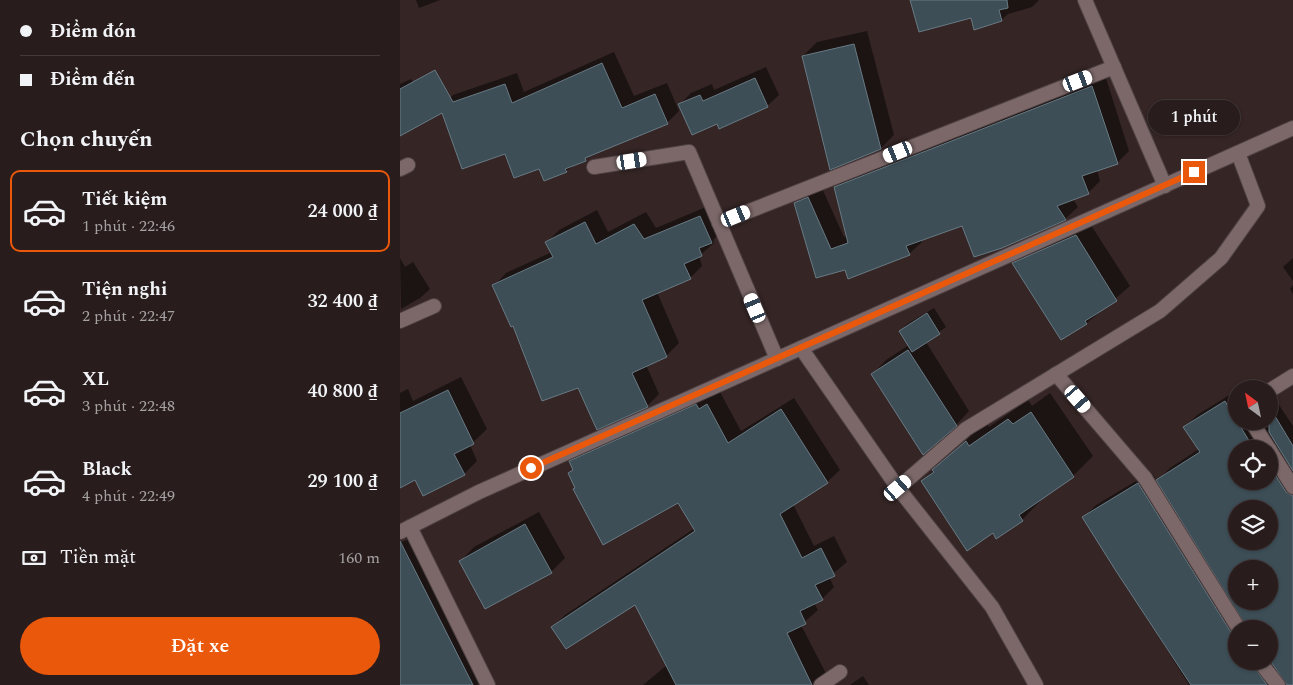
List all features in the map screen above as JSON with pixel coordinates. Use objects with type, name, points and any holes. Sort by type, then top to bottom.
[{"type":"street","points":[[1085,0],[1165,186]]},
{"type":"street","points":[[719,222],[1114,67]]},
{"type":"street","points":[[488,685],[405,529],[488,488],[1293,128]]},
{"type":"street","points":[[594,167],[689,152],[777,359]]},
{"type":"street","points":[[898,488],[966,428],[1160,311],[1222,258],[1258,206],[1238,153]]},
{"type":"street","points":[[400,321],[434,306]]},
{"type":"street","points":[[801,348],[898,488],[946,546],[992,607],[1036,685]]},
{"type":"street","points":[[1056,374],[1145,478],[1233,620]]},
{"type":"street","points":[[1278,385],[1293,376]]},
{"type":"street","points":[[1278,463],[1293,487]]},
{"type":"street","points":[[1266,670],[1278,685]]},
{"type":"street","points":[[821,685],[840,672]]},
{"type":"building","points":[[910,0],[1007,0],[1008,8],[999,10],[1002,21],[974,30],[971,18],[919,32]]},
{"type":"building","points":[[854,44],[881,149],[830,170],[802,56]]},
{"type":"building","points":[[602,63],[622,108],[655,94],[668,124],[585,158],[586,161],[565,169],[567,172],[544,181],[539,169],[514,178],[505,154],[462,169],[442,113],[400,136],[400,89],[435,70],[453,102],[505,84],[512,103]]},
{"type":"building","points":[[755,78],[768,107],[719,129],[717,124],[692,135],[678,104],[700,95],[703,101]]},
{"type":"building","points":[[1092,86],[1118,164],[1082,176],[1089,194],[1057,206],[1066,220],[1002,248],[974,257],[962,226],[906,246],[910,255],[848,279],[845,270],[816,278],[794,203],[808,197],[831,249],[848,243],[834,187]]},
{"type":"building","points":[[700,216],[712,243],[699,248],[702,256],[684,264],[691,279],[642,300],[667,357],[632,373],[648,407],[597,430],[578,388],[542,401],[513,326],[511,327],[492,285],[553,257],[545,242],[585,222],[596,244],[634,224],[644,239]]},
{"type":"building","points":[[1076,235],[1117,301],[1085,321],[1087,324],[1061,340],[1012,263]]},
{"type":"building","points":[[927,313],[940,334],[912,352],[899,331]]},
{"type":"building","points":[[908,350],[957,426],[923,455],[871,374]]},
{"type":"building","points":[[448,390],[474,444],[454,454],[465,475],[423,496],[415,480],[400,488],[400,413]]},
{"type":"building","points":[[1225,401],[1228,406],[1228,430],[1243,430],[1249,440],[1228,440],[1228,490],[1278,490],[1278,479],[1286,492],[1293,496],[1293,685],[1287,685],[1277,670],[1278,620],[1242,620],[1236,610],[1278,610],[1278,560],[1228,560],[1228,597],[1156,480],[1200,452],[1183,427]]},
{"type":"building","points":[[696,404],[699,409],[707,404],[728,443],[781,409],[828,483],[780,514],[802,558],[821,548],[835,576],[815,585],[823,600],[800,611],[806,624],[787,633],[812,685],[676,685],[635,605],[566,649],[551,627],[695,531],[678,503],[603,545],[573,489],[575,488],[568,473],[573,470],[569,461]]},
{"type":"building","points":[[1031,412],[1074,477],[1019,515],[1023,521],[996,539],[993,533],[967,551],[921,481],[934,472],[932,470],[966,441],[969,446],[1008,419],[1013,424]]},
{"type":"building","points":[[1278,421],[1293,446],[1293,471],[1278,447],[1278,440],[1274,440],[1269,430],[1278,430]]},
{"type":"building","points":[[1138,483],[1228,628],[1228,670],[1256,670],[1267,685],[1191,685],[1082,517]]},
{"type":"building","points":[[525,524],[552,573],[485,609],[459,561]]},
{"type":"building","points":[[400,541],[473,685],[400,685]]},
{"type":"route","points":[[531,468],[1194,172]]}]
